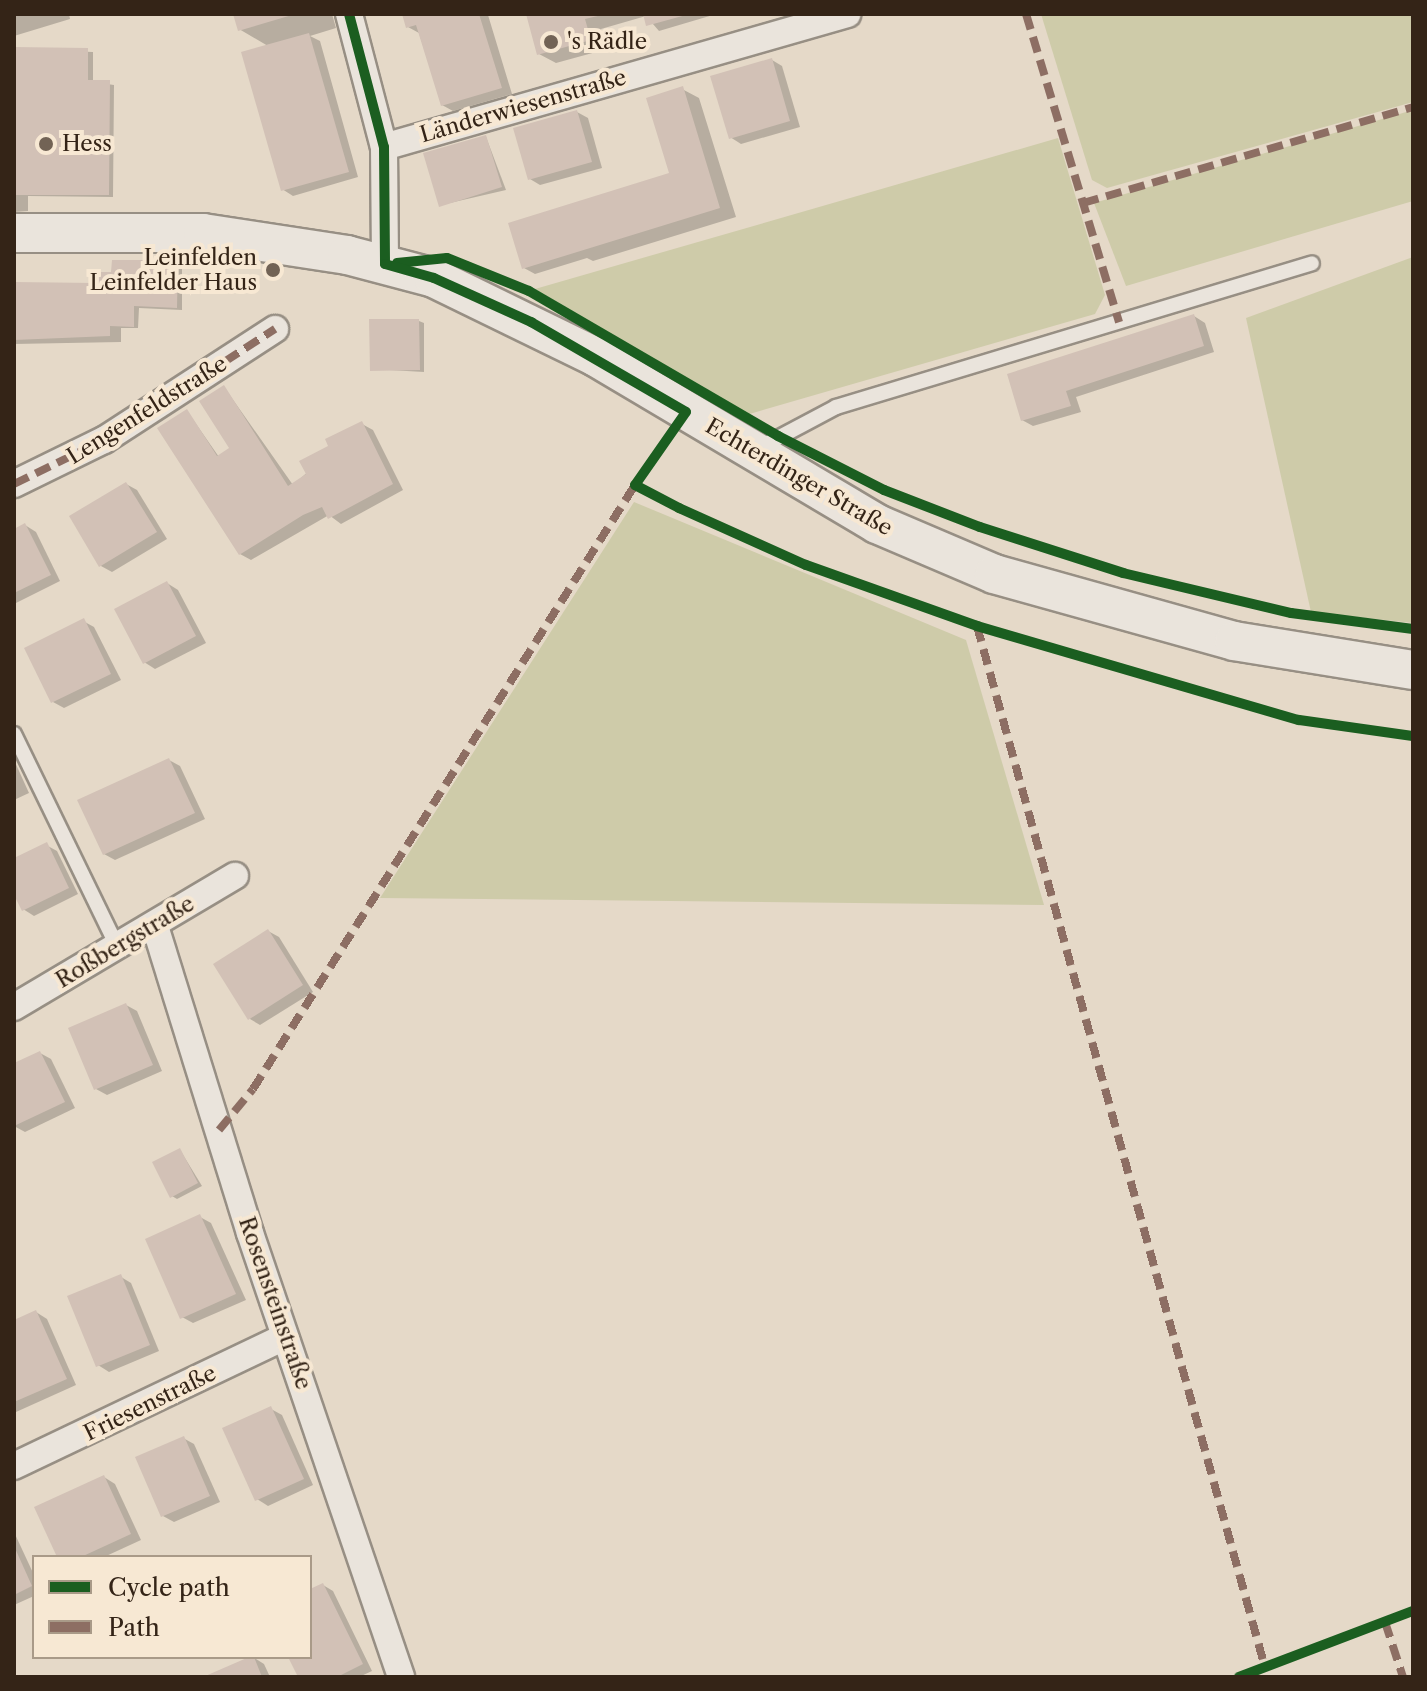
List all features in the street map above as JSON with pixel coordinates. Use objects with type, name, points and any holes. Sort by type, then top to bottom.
[{"type":"main road","name":"Echterdinger Straße","points":[[14,233],[203,233],[385,264],[434,278],[531,322],[877,524],[1048,593],[1234,641],[1413,670]]},
{"type":"street","points":[[349,14],[384,147],[385,264]]},
{"type":"street","name":"Länderwiesenstraße","points":[[384,147],[847,14]]},
{"type":"street","name":"Lengenfeldstraße","points":[[14,484],[104,440],[275,329]]},
{"type":"street","name":"Roßbergstraße","points":[[15,1005],[118,948],[235,876]]},
{"type":"street","name":"Rosensteinstraße","points":[[155,926],[285,1337],[353,1524],[401,1677]]},
{"type":"street","name":"Friesenstraße","points":[[14,1466],[285,1337]]},
{"type":"lane","points":[[751,452],[836,407],[1312,263]]},
{"type":"lane","points":[[14,734],[118,948]]},
{"type":"shaded area","points":[[1041,14],[1413,14],[1413,102],[1107,188],[1092,180]]},
{"type":"shaded area","points":[[1413,110],[1413,201],[1126,286],[1094,203]]},
{"type":"shaded area","points":[[1058,138],[1105,295],[1095,314],[746,415],[535,289]]},
{"type":"shaded area","points":[[1413,257],[1413,623],[1311,612],[1246,318]]},
{"type":"shaded area","points":[[634,502],[966,640],[1044,905],[380,898]]},
{"type":"building","points":[[233,14],[292,14],[292,15],[238,31]]},
{"type":"building","points":[[402,14],[479,14],[502,88],[441,106],[416,25],[406,28]]},
{"type":"building","points":[[526,14],[602,15],[585,19],[591,40],[537,55]]},
{"type":"building","points":[[643,14],[686,14],[686,15],[646,26]]},
{"type":"building","points":[[309,33],[349,172],[281,191],[241,52]]},
{"type":"building","points":[[14,47],[88,48],[88,80],[110,80],[109,195],[14,195]]},
{"type":"building","points":[[772,58],[790,121],[729,139],[710,76]]},
{"type":"building","points":[[683,86],[720,208],[522,269],[508,223],[669,173],[646,98]]},
{"type":"building","points":[[577,110],[592,162],[528,180],[513,128]]},
{"type":"building","points":[[486,135],[502,187],[439,207],[423,153]]},
{"type":"building","points":[[112,260],[178,260],[177,308],[134,306],[134,327],[110,326],[110,336],[14,340],[14,282],[95,283],[95,272],[111,272]]},
{"type":"building","points":[[1194,314],[1204,346],[1066,391],[1071,406],[1021,421],[1007,374]]},
{"type":"building","points":[[369,319],[419,319],[420,370],[370,371]]},
{"type":"building","points":[[224,385],[288,486],[306,474],[299,461],[328,446],[325,439],[362,421],[393,484],[328,519],[322,507],[303,515],[239,555],[157,428],[187,409],[217,456],[229,448],[199,401]]},
{"type":"building","points":[[126,482],[157,532],[99,567],[69,516]]},
{"type":"building","points":[[25,523],[51,575],[14,593],[14,529]]},
{"type":"building","points":[[167,581],[196,636],[143,664],[114,609]]},
{"type":"building","points":[[84,618],[111,674],[51,703],[24,648]]},
{"type":"building","points":[[169,758],[195,813],[103,855],[77,800]]},
{"type":"building","points":[[47,842],[69,888],[22,911],[14,895],[14,858]]},
{"type":"building","points":[[268,929],[303,985],[248,1020],[213,964]]},
{"type":"building","points":[[126,1003],[153,1065],[94,1090],[68,1028]]},
{"type":"building","points":[[40,1051],[65,1102],[14,1126],[14,1063]]},
{"type":"building","points":[[180,1148],[198,1183],[170,1198],[152,1162]]},
{"type":"building","points":[[200,1214],[236,1294],[180,1319],[145,1239]]},
{"type":"building","points":[[121,1274],[150,1345],[96,1367],[67,1296]]},
{"type":"building","points":[[36,1310],[67,1379],[14,1402],[14,1320]]},
{"type":"building","points":[[271,1406],[304,1479],[255,1501],[222,1428]]},
{"type":"building","points":[[184,1436],[210,1496],[161,1517],[135,1457]]},
{"type":"building","points":[[104,1475],[131,1534],[85,1555],[56,1555],[34,1507]]},
{"type":"building","points":[[14,1546],[32,1586],[14,1595]]},
{"type":"building","points":[[323,1583],[363,1664],[337,1677],[298,1677],[289,1659],[312,1659],[312,1588]]},
{"type":"building","points":[[244,1659],[255,1659],[262,1677],[203,1677]]},
{"type":"marked path","points":[[1026,14],[1119,322]]},
{"type":"marked path","points":[[1083,203],[1413,107]]},
{"type":"marked path","points":[[14,484],[104,440],[275,329]]},
{"type":"marked path","points":[[219,1130],[253,1089],[635,485]]},
{"type":"marked path","points":[[977,626],[1265,1667]]},
{"type":"marked path","points":[[1385,1622],[1403,1677]]},
{"type":"cycle path","points":[[349,14],[384,147],[385,264]]},
{"type":"cycle path","points":[[397,263],[447,258],[529,291],[778,436],[884,490],[980,527],[1123,573],[1291,613],[1413,629]]},
{"type":"cycle path","points":[[385,264],[434,278],[531,322],[686,412],[635,485],[679,508],[806,565],[977,626],[1299,720],[1413,736]]},
{"type":"cycle path","points":[[1239,1677],[1413,1611]]},
{"type":"place","name":"'s Rädle","points":[[551,42]]},
{"type":"place","name":"Hess","points":[[46,144]]},
{"type":"place","name":"Leinfelden Leinfelder Haus","points":[[273,270]]}]
